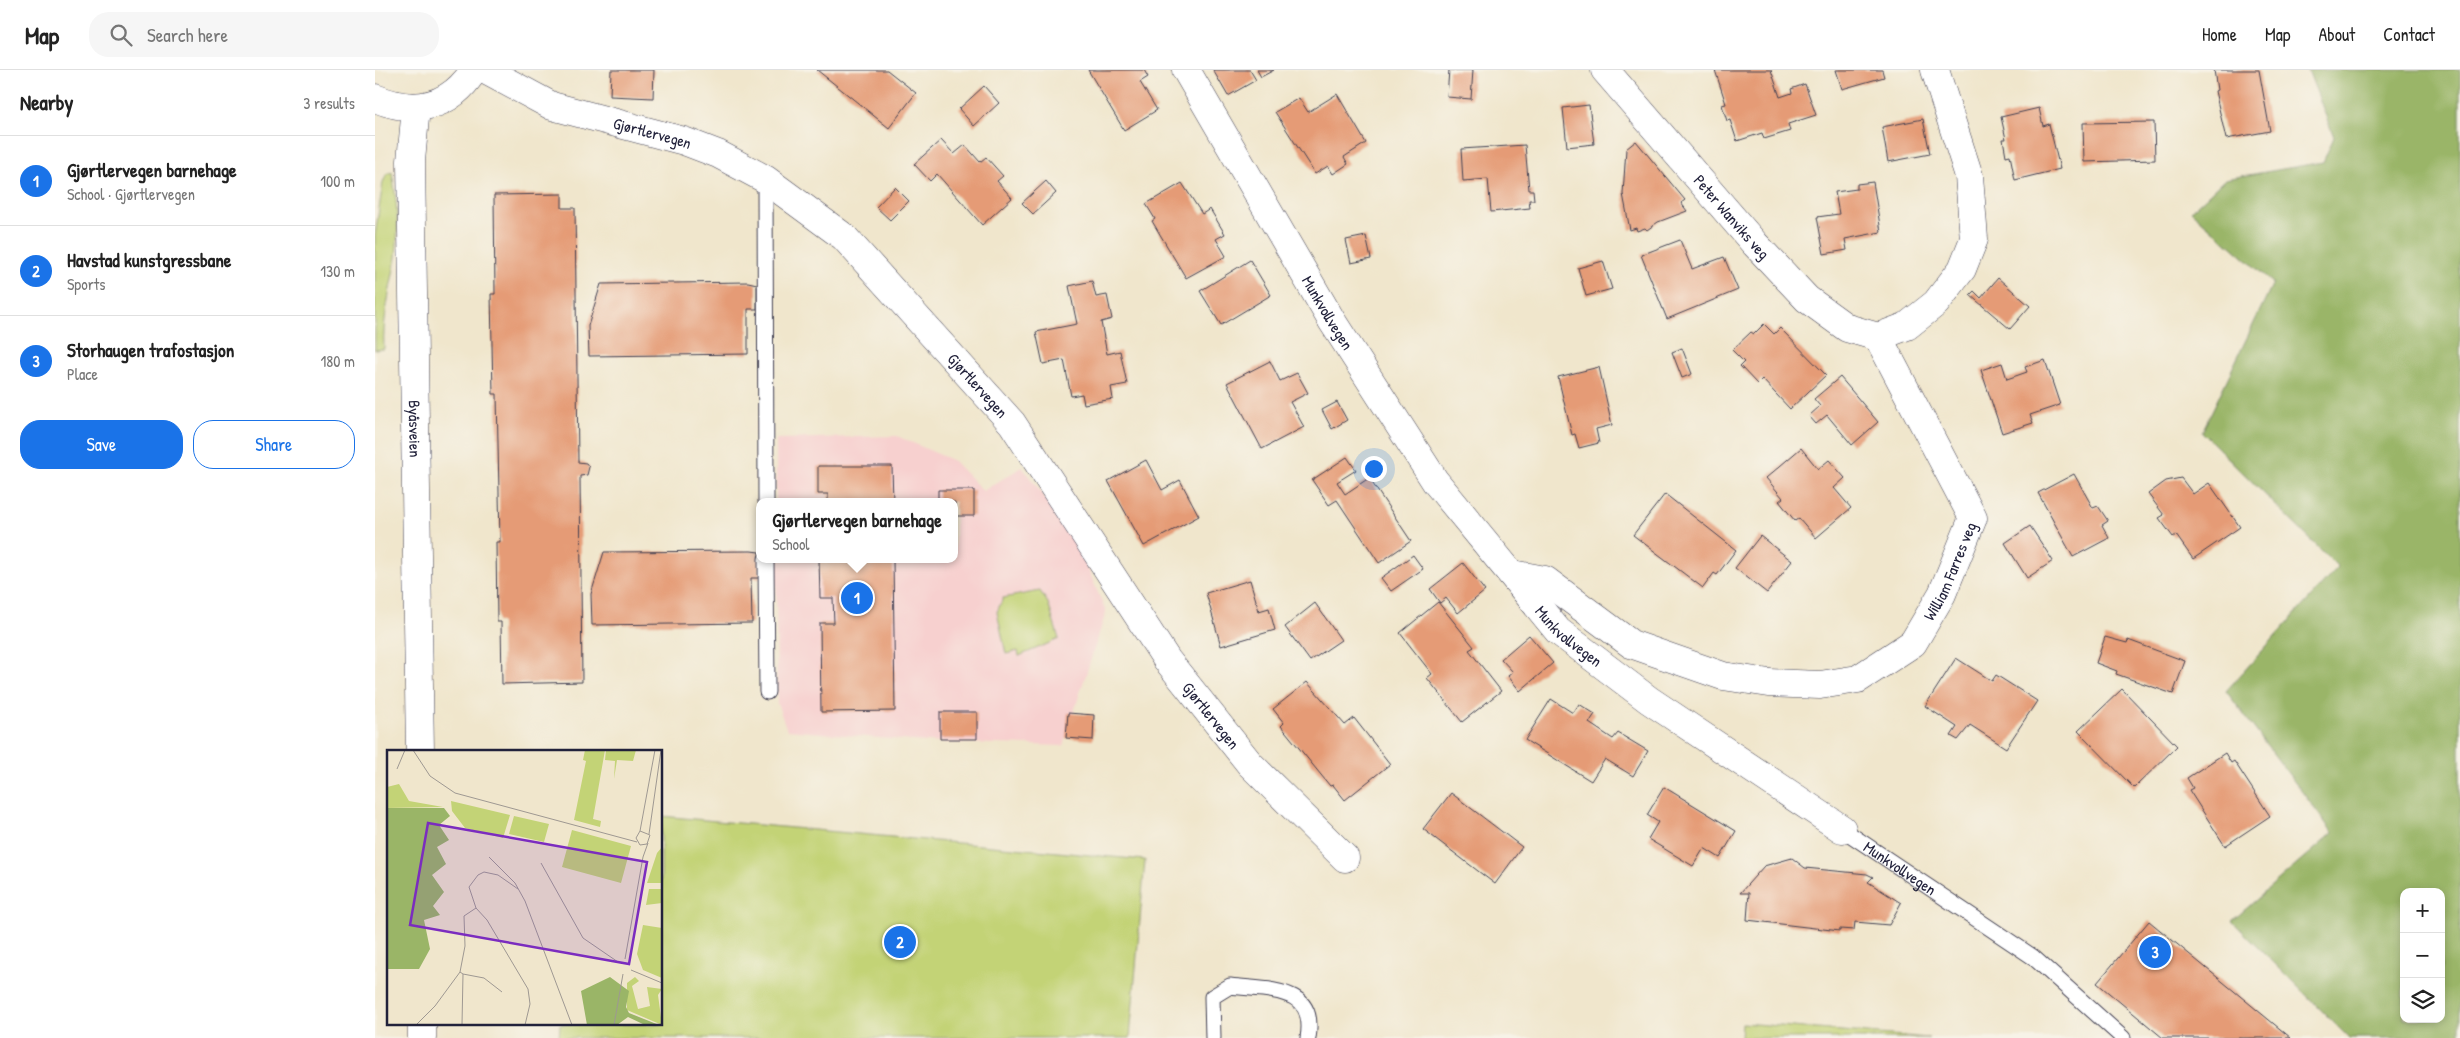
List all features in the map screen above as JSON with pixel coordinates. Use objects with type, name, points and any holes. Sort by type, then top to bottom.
[{"type":"street","points":[[375,98],[394,106],[416,108],[435,104],[452,95],[467,82],[474,70]]},
{"type":"street","name":"Gjørtlervegen","points":[[485,70],[552,106],[684,141],[718,154],[765,179],[845,237],[1012,423],[1167,660],[1250,764],[1345,858]]},
{"type":"street","name":"Munkvollvegen","points":[[1186,70],[1332,321],[1435,481],[1558,631],[1703,738],[1841,828]]},
{"type":"street","name":"Peter Wanviks veg","points":[[1605,70],[1755,244],[1807,299],[1847,328],[1878,337]]},
{"type":"street","points":[[1878,337],[1907,326],[1936,303],[1962,269],[1974,239],[1969,176],[1935,70]]},
{"type":"street","name":"Byåsveien","points":[[416,108],[411,161],[420,750]]},
{"type":"street","name":"William Farres veg","points":[[1512,574],[1545,580],[1631,644],[1723,676],[1769,683],[1820,685],[1857,679],[1913,643],[1941,594],[1973,518],[1878,337]]},
{"type":"lane","points":[[765,179],[766,498]]},
{"type":"lane","points":[[766,563],[767,692]]},
{"type":"lane","name":"Munkvollvegen","points":[[1841,828],[2033,958],[2123,1038]]},
{"type":"lane","points":[[1213,1038],[1212,997],[1230,986],[1294,994],[1307,1008],[1311,1024],[1309,1038]]},
{"type":"shaded area","points":[[897,436],[954,461],[983,491],[1022,467],[1079,547],[1106,612],[1063,746],[925,742],[787,730],[777,703],[776,563],[958,563],[958,498],[776,498],[776,439]]},
{"type":"green space","points":[[2308,70],[2460,70],[2460,1038],[2349,1038],[2232,921],[2333,833],[2226,691],[2338,567],[2202,432],[2273,283],[2191,211],[2225,179],[2323,162],[2334,137]]},
{"type":"green space","points":[[392,172],[397,215],[396,257],[386,314],[384,349],[375,350],[375,236],[383,182],[387,174]]},
{"type":"green space","points":[[1040,591],[1048,603],[1059,639],[1019,656],[1018,651],[1006,654],[997,612],[1003,598]]},
{"type":"green space","points":[[663,816],[1145,860],[1130,1038],[559,1038],[560,1026],[663,1026]]},
{"type":"green space","points":[[1742,1023],[1929,1038],[1741,1038]]},
{"type":"building","points":[[611,70],[654,70],[653,98],[610,96]]},
{"type":"building","points":[[817,70],[887,70],[916,93],[889,128]]},
{"type":"building","points":[[1088,70],[1144,70],[1148,77],[1140,82],[1157,110],[1124,130]]},
{"type":"building","points":[[1213,70],[1250,70],[1256,80],[1228,96]]},
{"type":"building","points":[[1257,70],[1274,70],[1261,77]]},
{"type":"building","points":[[1449,70],[1473,70],[1471,99],[1447,97]]},
{"type":"building","points":[[1715,70],[1771,70],[1780,97],[1792,93],[1791,89],[1805,84],[1816,115],[1788,124],[1790,131],[1764,139],[1762,133],[1737,141],[1730,120],[1727,121],[1722,105],[1726,104]]},
{"type":"building","points":[[1836,70],[1882,70],[1884,77],[1842,89]]},
{"type":"building","points":[[2214,70],[2259,70],[2270,131],[2226,139],[2215,91],[2217,90]]},
{"type":"building","points":[[984,86],[999,103],[974,126],[959,109]]},
{"type":"building","points":[[1337,94],[1366,143],[1344,157],[1348,164],[1333,174],[1328,166],[1315,174],[1275,112],[1299,98],[1308,112]]},
{"type":"building","points":[[1589,105],[1594,144],[1567,147],[1563,108]]},
{"type":"building","points":[[2039,108],[2043,126],[2049,124],[2060,169],[2015,180],[2010,155],[2006,156],[2003,139],[2006,139],[2001,117]]},
{"type":"building","points":[[1923,119],[1930,154],[1888,162],[1882,127]]},
{"type":"building","points":[[2154,122],[2155,160],[2084,162],[2083,123]]},
{"type":"building","points":[[941,140],[954,154],[965,145],[980,162],[986,157],[1003,176],[997,181],[1012,198],[982,225],[937,174],[930,181],[914,164]]},
{"type":"building","points":[[1636,141],[1685,200],[1681,203],[1687,211],[1658,222],[1647,230],[1645,228],[1637,231],[1636,228],[1630,230],[1623,194],[1626,149]]},
{"type":"building","points":[[1525,145],[1529,190],[1533,190],[1534,200],[1529,200],[1530,208],[1491,212],[1488,179],[1463,181],[1461,149]]},
{"type":"building","points":[[1046,181],[1056,193],[1033,214],[1022,203]]},
{"type":"building","points":[[1873,182],[1881,232],[1845,239],[1847,250],[1824,254],[1817,217],[1839,214],[1835,192],[1857,189],[1857,184]]},
{"type":"building","points":[[1182,183],[1202,214],[1210,209],[1225,234],[1216,239],[1226,256],[1186,278],[1152,221],[1155,219],[1146,204]]},
{"type":"building","points":[[895,187],[909,201],[890,220],[876,207]]},
{"type":"building","points":[[562,194],[562,208],[575,208],[578,462],[586,463],[589,467],[587,475],[580,476],[582,682],[502,684],[501,622],[497,622],[496,542],[500,542],[497,394],[493,394],[491,294],[495,294],[494,195]]},
{"type":"building","points":[[1366,236],[1371,259],[1351,263],[1346,240]]},
{"type":"building","points":[[1680,240],[1692,269],[1724,257],[1738,290],[1667,319],[1641,255]]},
{"type":"building","points":[[1250,260],[1271,295],[1221,325],[1200,291]]},
{"type":"building","points":[[1603,261],[1612,289],[1586,296],[1578,268]]},
{"type":"building","points":[[1998,278],[2030,306],[2010,329],[1970,295],[1974,291],[1981,298]]},
{"type":"building","points":[[1092,281],[1096,297],[1107,295],[1112,319],[1101,322],[1107,354],[1120,351],[1127,384],[1111,387],[1113,399],[1084,404],[1082,394],[1071,396],[1064,360],[1043,364],[1036,332],[1077,324],[1069,286]]},
{"type":"building","points":[[748,282],[757,284],[757,309],[748,309],[748,354],[589,356],[588,326],[601,284]]},
{"type":"building","points":[[1764,324],[1774,334],[1780,328],[1826,375],[1790,409],[1762,379],[1757,384],[1740,366],[1744,362],[1732,350],[1751,332],[1754,334]]},
{"type":"building","points":[[1682,348],[1692,374],[1682,378],[1672,352]]},
{"type":"building","points":[[2045,360],[2060,405],[2030,415],[2033,423],[2002,433],[1981,370],[2002,363],[2007,379],[2027,372],[2025,367]]},
{"type":"building","points":[[1270,361],[1280,381],[1297,373],[1308,393],[1290,402],[1304,427],[1262,449],[1227,383]]},
{"type":"building","points":[[1599,367],[1612,425],[1596,429],[1599,443],[1579,448],[1575,434],[1572,435],[1558,377]]},
{"type":"building","points":[[1840,377],[1878,422],[1852,445],[1827,415],[1816,424],[1809,416],[1820,406],[1814,399]]},
{"type":"building","points":[[1337,402],[1347,420],[1332,429],[1322,410]]},
{"type":"building","points":[[1801,448],[1818,469],[1829,460],[1845,478],[1834,488],[1851,508],[1816,538],[1799,518],[1795,521],[1779,501],[1783,498],[1766,478]]},
{"type":"building","points":[[1347,457],[1356,470],[1337,482],[1345,494],[1369,478],[1411,541],[1379,563],[1337,500],[1329,505],[1312,480]]},
{"type":"building","points":[[1146,460],[1162,490],[1180,480],[1199,516],[1144,546],[1108,481]]},
{"type":"building","points":[[818,466],[892,466],[893,498],[828,498],[828,494],[818,494]]},
{"type":"building","points":[[2074,474],[2093,508],[2098,506],[2108,521],[2102,525],[2109,538],[2073,557],[2038,493]]},
{"type":"building","points":[[2181,478],[2193,494],[2209,483],[2240,527],[2193,559],[2176,535],[2173,537],[2159,518],[2164,515],[2148,494],[2166,481]]},
{"type":"building","points":[[938,490],[974,490],[974,516],[958,516],[958,498],[938,498]]},
{"type":"building","points":[[1665,494],[1736,550],[1717,575],[1714,573],[1703,588],[1633,535]]},
{"type":"building","points":[[2030,526],[2053,561],[2027,578],[2005,543]]},
{"type":"building","points":[[1760,536],[1792,561],[1767,593],[1735,568]]},
{"type":"building","points":[[604,552],[756,552],[756,563],[759,563],[760,578],[751,578],[752,623],[592,625],[591,594]]},
{"type":"building","points":[[1413,555],[1423,569],[1391,591],[1381,578]]},
{"type":"building","points":[[819,563],[893,563],[895,711],[821,712],[820,623],[834,623],[833,598],[820,598]]},
{"type":"building","points":[[1463,563],[1485,591],[1458,613],[1446,598],[1440,603],[1430,589]]},
{"type":"building","points":[[1250,580],[1259,611],[1269,608],[1275,630],[1221,646],[1206,593]]},
{"type":"building","points":[[1438,602],[1474,647],[1469,650],[1501,691],[1462,722],[1427,678],[1432,674],[1400,633]]},
{"type":"building","points":[[1315,603],[1341,640],[1310,661],[1285,627]]},
{"type":"building","points":[[1529,635],[1553,663],[1520,691],[1508,676],[1513,672],[1501,659]]},
{"type":"building","points":[[2105,637],[2127,643],[2128,640],[2185,661],[2173,694],[2116,674],[2117,671],[2096,663]]},
{"type":"building","points":[[1956,658],[1992,681],[1996,675],[2037,701],[2006,748],[1970,725],[1958,740],[1951,736],[1957,727],[1925,706]]},
{"type":"building","points":[[1307,682],[1345,725],[1354,718],[1390,764],[1345,800],[1333,785],[1330,786],[1281,726],[1284,723],[1273,709]]},
{"type":"building","points":[[2122,689],[2177,746],[2134,788],[2078,731]]},
{"type":"building","points":[[1551,699],[1573,713],[1579,704],[1595,714],[1589,723],[1613,739],[1618,733],[1648,751],[1633,776],[1605,759],[1591,781],[1525,740]]},
{"type":"building","points":[[940,712],[977,712],[977,739],[940,739]]},
{"type":"building","points":[[1068,713],[1094,715],[1093,740],[1066,738]]},
{"type":"building","points":[[2225,753],[2231,763],[2234,761],[2270,816],[2225,846],[2189,790],[2193,788],[2187,778]]},
{"type":"building","points":[[1664,787],[1736,831],[1720,858],[1704,848],[1693,866],[1648,839],[1658,822],[1647,815]]},
{"type":"building","points":[[1451,793],[1522,847],[1495,884],[1423,829]]},
{"type":"building","points":[[1792,858],[1805,868],[1867,874],[1873,877],[1868,882],[1901,903],[1889,925],[1855,922],[1854,930],[1840,929],[1840,931],[1747,920],[1749,893],[1740,893],[1764,866]]},
{"type":"building","points":[[2149,921],[2291,1038],[2163,1038],[2097,983]]},
{"type":"place","name":"Gjørtlervegen barnehage","points":[[857,598]]},
{"type":"place","name":"Havstad kunstgressbane","points":[[900,942]]},
{"type":"place","name":"Storhaugen trafostasjon","points":[[2155,952]]}]
